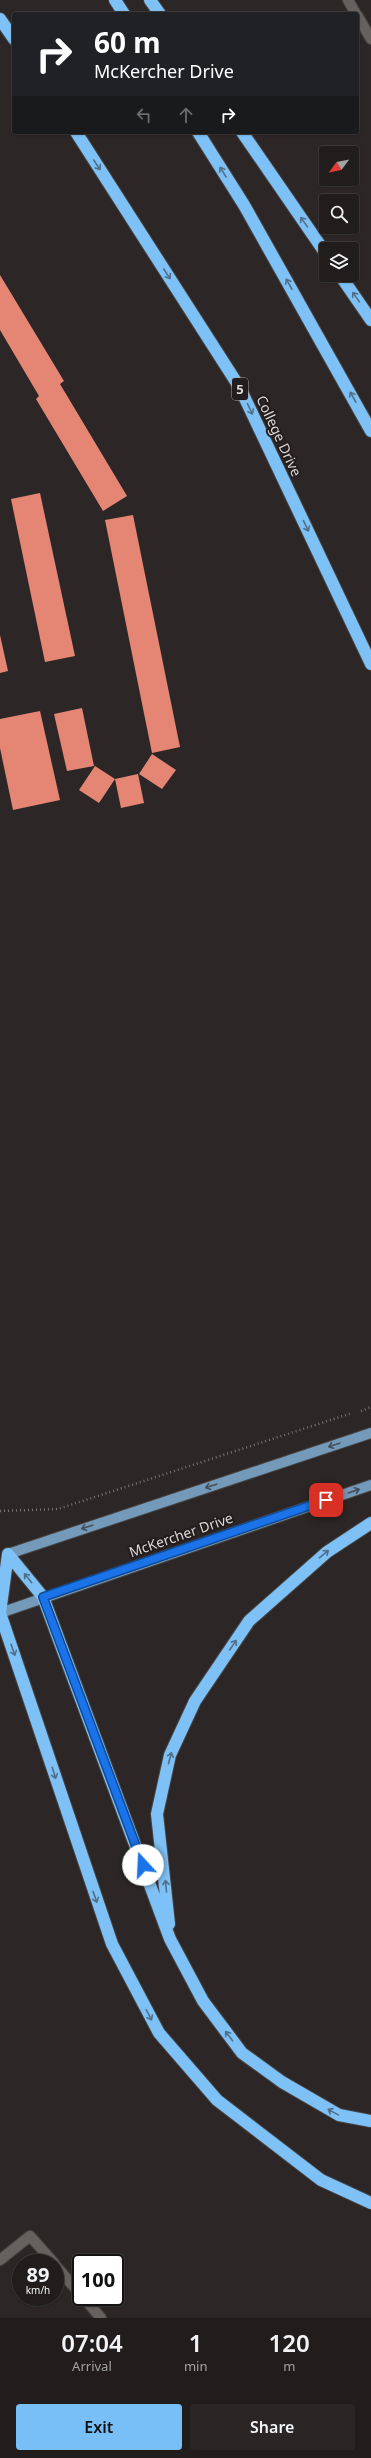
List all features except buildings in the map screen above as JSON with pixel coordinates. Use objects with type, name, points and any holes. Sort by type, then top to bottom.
[{"type":"highway","points":[[115,0],[123,12]]},
{"type":"highway","points":[[150,0],[159,12]]},
{"type":"highway","points":[[0,19],[12,36]]},
{"type":"highway","name":"College Drive","points":[[77,134],[240,388],[371,664]]},
{"type":"highway","points":[[199,134],[244,205],[371,432]]},
{"type":"highway","points":[[243,134],[319,244]]},
{"type":"highway","points":[[345,282],[371,320]]},
{"type":"highway","points":[[170,1939],[157,1814],[170,1755],[194,1701],[249,1621],[327,1552],[371,1524]]},
{"type":"highway","points":[[4,1555],[43,1597],[170,1939],[203,2001],[242,2053],[282,2082],[339,2115],[371,2121]]},
{"type":"highway","points":[[4,1555],[0,1613],[112,1944],[159,2033],[217,2100],[321,2180],[371,2204]]},
{"type":"main road","points":[[4,1555],[371,1433]]},
{"type":"main road","name":"McKercher Drive","points":[[0,1613],[371,1485]]},
{"type":"lane","points":[[348,0],[355,12]]},
{"type":"lane","points":[[359,18],[371,39]]},
{"type":"lane","points":[[0,2260],[30,2236],[45,2254]]},
{"type":"lane","points":[[64,2275],[72,2284]]},
{"type":"lane","points":[[91,2306],[102,2318]]},
{"type":"path","points":[[0,1512],[58,1508],[371,1407]]},
{"type":"route","points":[[143,1865],[43,1597],[326,1500]]}]
